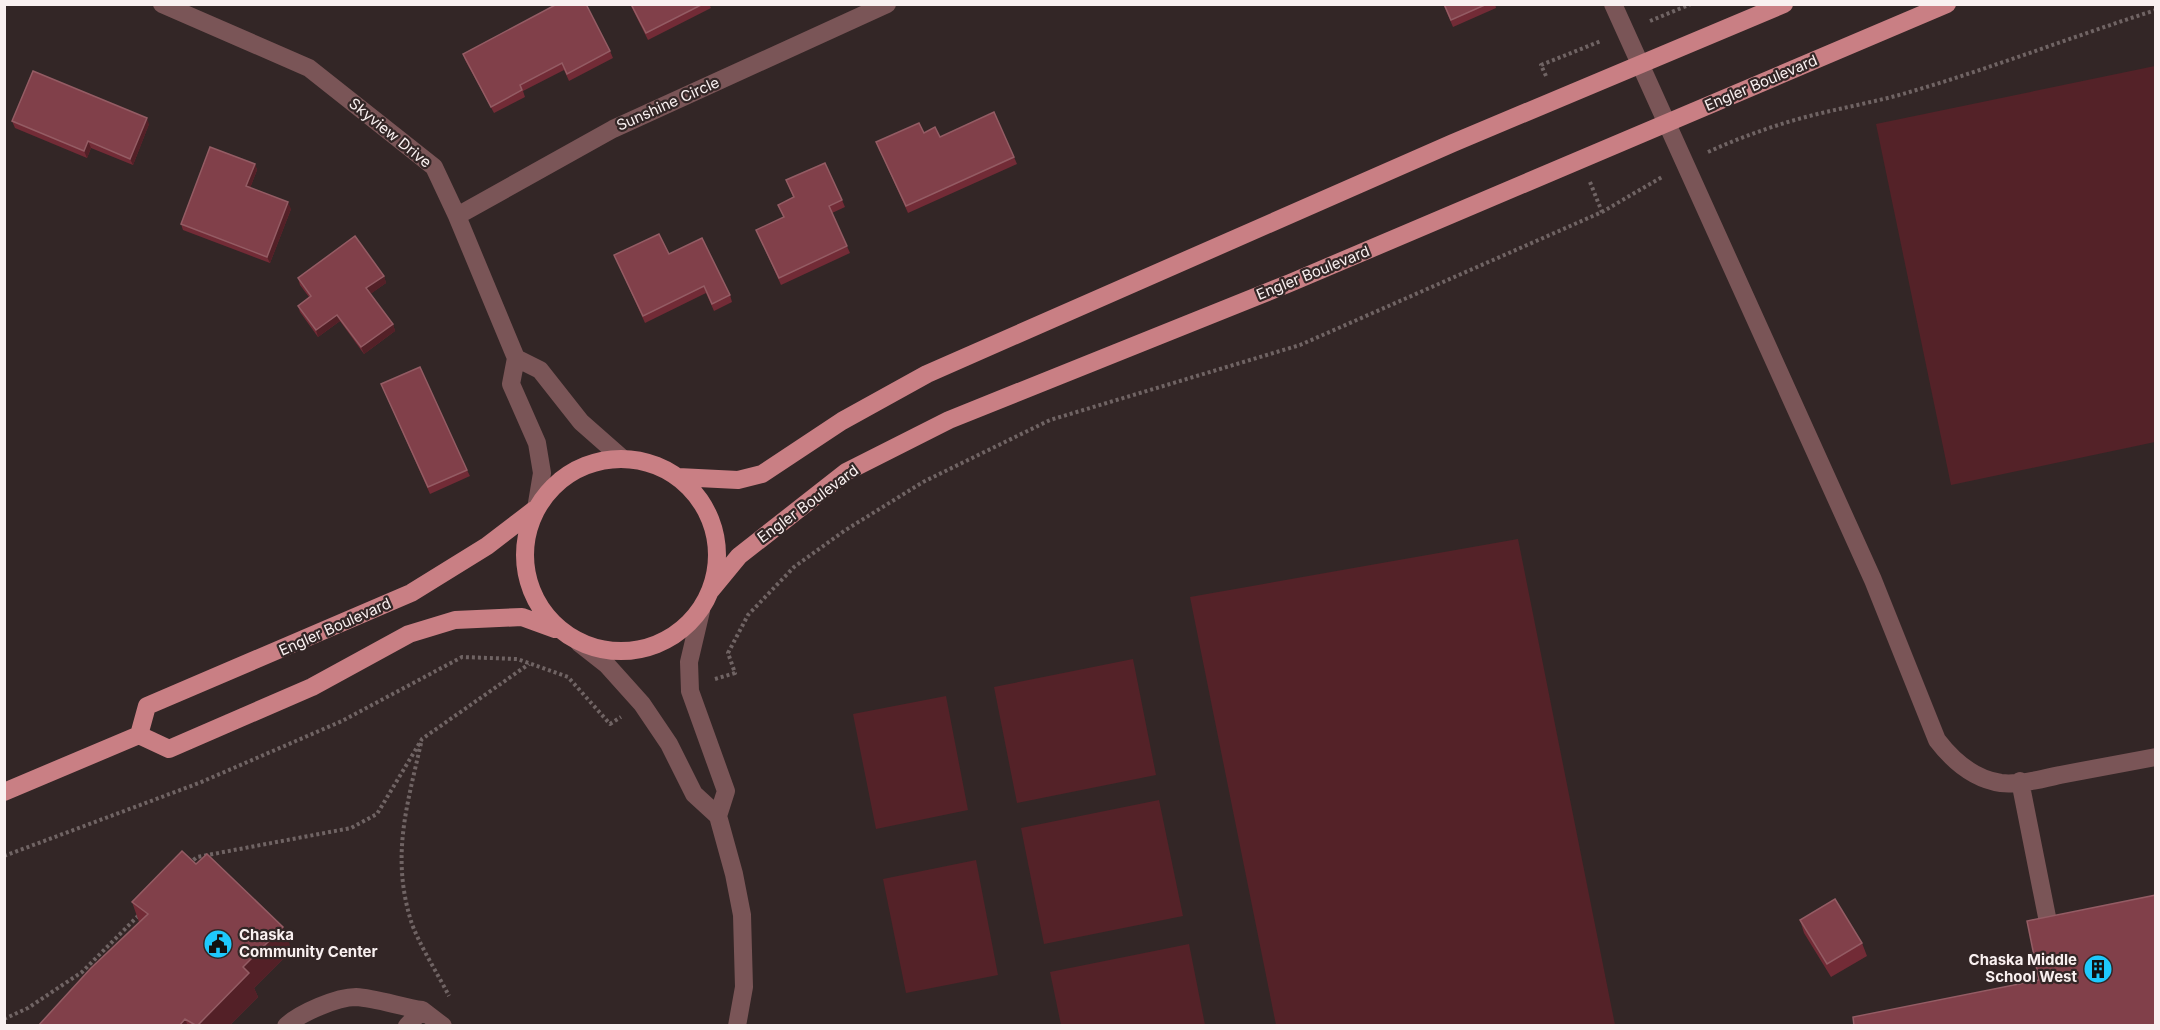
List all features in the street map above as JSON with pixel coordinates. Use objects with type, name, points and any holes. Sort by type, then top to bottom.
[{"type":"main road","points":[[678,477],[738,480],[762,474],[842,421],[927,374],[1453,144],[1784,4]]},
{"type":"main road","name":"Engler Boulevard","points":[[711,590],[739,556],[846,472],[949,420],[1290,283],[1947,4]]},
{"type":"main road","points":[[4,792],[139,735],[169,749],[312,687],[409,634],[455,620],[522,617],[560,631],[579,643],[601,650],[623,652],[646,649],[667,640],[686,627],[701,610],[711,590],[717,568],[717,546],[712,524],[704,506],[678,477],[661,467],[642,461],[603,460],[584,466],[565,477],[549,491],[536,509],[528,530],[524,551],[526,574],[532,595],[544,615],[560,631]]},
{"type":"main road","name":"Engler Boulevard","points":[[139,735],[147,706],[411,593],[487,546],[536,509]]},
{"type":"street","name":"Skyview Drive","points":[[162,4],[309,68],[434,167],[457,216],[516,358],[511,384],[537,443],[542,473],[536,509]]},
{"type":"street","name":"Sunshine Circle","points":[[457,216],[613,129],[887,4]]},
{"type":"street","points":[[1614,4],[1873,580],[1937,740],[1948,755],[1965,769],[1983,778],[2002,783],[2156,757]]},
{"type":"street","points":[[516,358],[540,370],[581,422],[623,459]]},
{"type":"street","points":[[701,610],[689,662],[690,691],[726,791],[718,816]]},
{"type":"street","points":[[579,643],[607,665],[642,704],[669,744],[694,794],[718,816],[734,874],[742,915],[744,987],[737,1026]]},
{"type":"street","points":[[2020,781],[2050,937]]},
{"type":"street","points":[[286,1026],[296,1017],[324,1005],[355,997],[422,1011],[444,1026]]},
{"type":"street","points":[[406,1026],[422,1011]]},
{"type":"path","points":[[690,686],[735,673],[728,653],[748,615],[794,567],[844,531],[923,482],[1050,420],[1300,345],[1602,212],[1684,164],[1744,135],[1803,117],[1910,92],[1996,66],[2069,38],[2156,10]]},
{"type":"path","points":[[4,856],[199,783],[342,721],[462,657],[517,659],[568,677],[610,724],[642,704]]},
{"type":"path","points":[[188,865],[197,857],[351,828],[377,814],[422,739],[530,664]]},
{"type":"path","points":[[422,739],[403,821],[400,873],[412,923],[453,1004]]},
{"type":"path","points":[[4,1019],[28,1008],[82,972],[148,906]]},
{"type":"shaded area","points":[[2155,66],[2155,442],[1951,485],[1876,124]]},
{"type":"shaded area","points":[[1518,539],[1615,1025],[1276,1025],[1190,597]]},
{"type":"shaded area","points":[[1133,659],[1156,775],[1017,803],[994,687]]},
{"type":"shaded area","points":[[946,696],[968,810],[876,829],[853,714]]},
{"type":"shaded area","points":[[1159,800],[1183,916],[1044,944],[1021,828]]},
{"type":"shaded area","points":[[976,860],[998,975],[906,993],[883,879]]},
{"type":"shaded area","points":[[1189,944],[1205,1025],[1061,1025],[1050,972]]},
{"type":"building","points":[[557,4],[586,4],[610,51],[567,74],[562,63],[520,85],[522,90],[491,107],[463,54]]},
{"type":"building","points":[[631,4],[703,4],[646,33]]},
{"type":"building","points":[[1444,4],[1487,4],[1451,20]]},
{"type":"building","points":[[33,71],[147,118],[130,159],[88,141],[84,151],[12,121]]},
{"type":"building","points":[[994,112],[1014,157],[906,206],[876,142],[919,123],[924,133],[935,127],[940,137]]},
{"type":"building","points":[[210,147],[255,164],[246,186],[288,202],[267,257],[181,224]]},
{"type":"building","points":[[825,163],[842,200],[829,206],[847,246],[779,278],[756,230],[784,217],[778,205],[794,197],[786,180]]},
{"type":"building","points":[[659,234],[669,254],[702,238],[730,295],[712,304],[704,286],[643,316],[614,255]]},
{"type":"building","points":[[355,236],[384,276],[366,288],[393,324],[361,347],[337,315],[316,330],[298,306],[311,296],[298,278]]},
{"type":"building","points":[[420,367],[467,470],[428,487],[381,384]]},
{"type":"building","name":"Chaska Community Center","points":[[182,851],[196,864],[207,854],[283,927],[243,967],[249,973],[197,1026],[185,1019],[179,1026],[38,1026],[91,968],[148,914],[132,902]]},
{"type":"building","name":"Chaska Middle School West","points":[[2156,895],[2156,1026],[1854,1026],[1853,1017],[2039,980],[2027,921]]},
{"type":"building","points":[[1835,899],[1862,943],[1827,964],[1800,920]]},
{"type":"place","name":"Chaska Community Center","points":[[218,944]]},
{"type":"place","name":"Chaska Middle School West","points":[[2098,969]]}]
